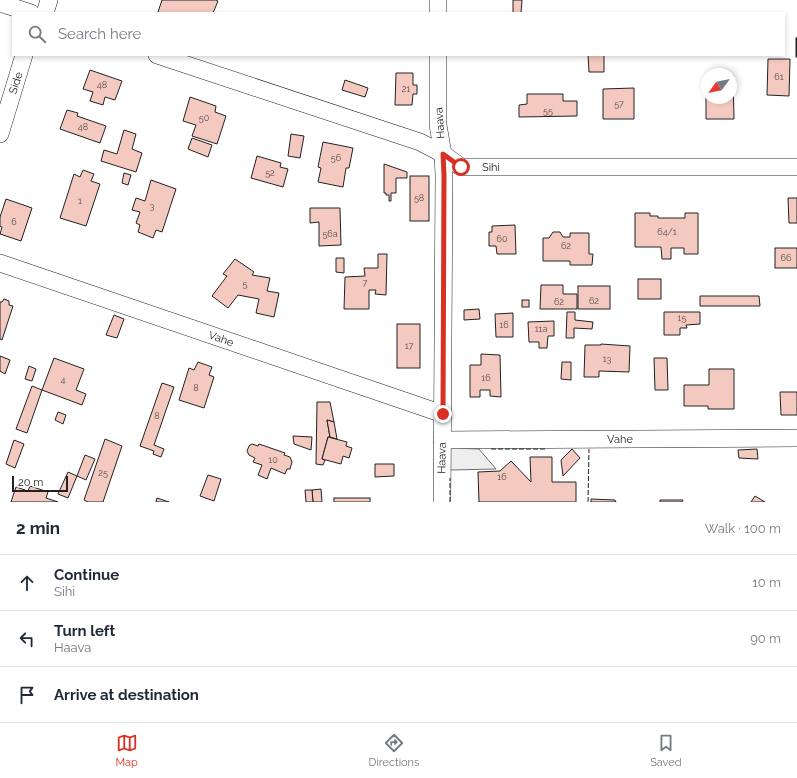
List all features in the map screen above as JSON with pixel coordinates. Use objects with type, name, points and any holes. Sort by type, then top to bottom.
[{"type":"street","points":[[45,12],[49,0]]},
{"type":"street","points":[[438,0],[438,12]]},
{"type":"street","points":[[0,3],[28,12]]},
{"type":"street","name":"Side","points":[[0,134],[24,56]]},
{"type":"street","name":"Sihi","points":[[160,56],[420,142],[443,154],[461,167],[797,166]]},
{"type":"street","name":"Haava","points":[[438,56],[438,125],[443,154],[444,183],[442,502]]},
{"type":"street","name":"Vahe","points":[[0,263],[443,414]]},
{"type":"street","name":"Vahe","points":[[442,440],[797,438]]},
{"type":"shaded area","points":[[450,448],[479,449],[496,469],[450,470]]},
{"type":"building","points":[[162,0],[218,1],[213,12],[158,12]]},
{"type":"building","points":[[513,0],[522,0],[521,12],[513,12]]},
{"type":"building","points":[[797,38],[797,57],[796,57]]},
{"type":"building","points":[[588,56],[604,56],[604,72],[589,72]]},
{"type":"building","points":[[768,59],[790,59],[789,96],[767,95]]},
{"type":"building","points":[[90,70],[122,81],[115,100],[105,97],[103,105],[90,101],[93,92],[83,89]]},
{"type":"building","points":[[396,73],[413,73],[413,85],[417,85],[417,94],[413,94],[412,105],[395,105]]},
{"type":"building","points":[[345,80],[368,88],[365,97],[342,90]]},
{"type":"building","points":[[634,88],[634,119],[603,119],[603,89]]},
{"type":"building","points":[[527,94],[563,94],[563,101],[577,101],[577,116],[519,117],[519,105],[527,104]]},
{"type":"building","points":[[190,97],[216,106],[215,112],[226,116],[217,144],[192,136],[196,125],[183,121]]},
{"type":"building","points":[[706,104],[734,104],[734,119],[706,119]]},
{"type":"building","points":[[67,110],[78,113],[77,116],[106,126],[100,143],[60,129]]},
{"type":"building","points":[[124,130],[136,134],[132,149],[142,153],[136,172],[101,161],[104,150],[117,154]]},
{"type":"building","points":[[291,134],[304,136],[300,158],[288,156]]},
{"type":"building","points":[[192,138],[212,145],[208,157],[188,149]]},
{"type":"building","points":[[323,142],[353,148],[349,168],[346,168],[343,187],[318,182],[321,168],[318,167]]},
{"type":"building","points":[[257,156],[281,163],[280,167],[288,169],[283,187],[251,178]]},
{"type":"building","points":[[384,164],[407,172],[407,178],[396,178],[396,193],[391,193],[391,201],[389,201],[389,195],[384,193]]},
{"type":"building","points":[[83,170],[94,174],[91,181],[100,184],[86,226],[60,218],[74,174],[80,177]]},
{"type":"building","points":[[124,173],[131,175],[128,185],[122,183]]},
{"type":"building","points":[[410,176],[429,176],[429,221],[410,221]]},
{"type":"building","points":[[151,180],[176,189],[162,232],[156,230],[153,238],[138,232],[140,225],[136,223],[140,212],[132,210],[136,198],[145,201]]},
{"type":"building","points":[[788,198],[797,198],[797,223],[789,223]]},
{"type":"building","points":[[6,199],[32,208],[21,241],[0,234],[2,227],[0,226],[0,217]]},
{"type":"building","points":[[310,208],[340,208],[341,245],[319,246],[319,222],[310,223]]},
{"type":"building","points":[[635,213],[650,213],[650,216],[658,216],[658,218],[685,218],[685,213],[698,213],[698,254],[684,254],[684,248],[671,248],[671,259],[662,259],[661,247],[635,247]]},
{"type":"building","points":[[515,225],[516,254],[497,254],[496,246],[489,246],[489,232],[492,232],[492,226]]},
{"type":"building","points":[[553,232],[560,232],[563,237],[570,237],[570,233],[589,233],[589,254],[593,254],[592,265],[570,265],[570,261],[543,261],[543,238],[549,238]]},
{"type":"building","points":[[775,248],[797,248],[797,268],[775,268]]},
{"type":"building","points":[[378,254],[387,254],[386,295],[375,294],[376,290],[369,290],[369,309],[344,309],[345,277],[365,276],[364,268],[378,268]]},
{"type":"building","points":[[336,258],[344,258],[344,273],[336,272]]},
{"type":"building","points":[[235,259],[254,272],[252,275],[270,278],[267,291],[279,293],[274,317],[256,313],[259,299],[238,295],[228,308],[212,296],[227,276],[223,274]]},
{"type":"building","points":[[638,279],[661,279],[661,299],[638,299]]},
{"type":"building","points":[[541,285],[563,285],[563,294],[577,294],[577,309],[540,309]]},
{"type":"building","points":[[578,286],[610,286],[610,309],[578,309]]},
{"type":"building","points":[[700,296],[759,296],[760,306],[700,306]]},
{"type":"building","points":[[4,299],[9,301],[9,305],[13,306],[2,340],[0,339],[0,302]]},
{"type":"building","points":[[522,300],[529,300],[529,307],[522,307]]},
{"type":"building","points":[[479,309],[480,319],[464,320],[464,310]]},
{"type":"building","points":[[567,312],[575,312],[575,320],[593,322],[592,329],[574,328],[574,338],[566,338]]},
{"type":"building","points":[[664,312],[700,312],[700,324],[686,325],[687,328],[680,328],[680,335],[664,335]]},
{"type":"building","points":[[513,313],[513,337],[496,337],[495,314]]},
{"type":"building","points":[[114,315],[124,319],[117,338],[106,335]]},
{"type":"building","points":[[554,321],[554,336],[548,336],[547,348],[539,348],[539,342],[529,342],[528,322]]},
{"type":"building","points":[[397,324],[420,324],[420,368],[397,368]]},
{"type":"building","points":[[601,344],[630,346],[629,372],[599,371],[599,377],[584,377],[585,345]]},
{"type":"building","points":[[481,354],[500,355],[501,397],[490,396],[490,390],[480,390],[480,397],[470,397],[470,365],[481,365]]},
{"type":"building","points":[[0,356],[10,360],[5,374],[0,371]]},
{"type":"building","points":[[54,358],[84,369],[76,390],[86,394],[82,405],[42,390]]},
{"type":"building","points":[[654,358],[667,358],[668,390],[655,390]]},
{"type":"building","points":[[198,362],[212,367],[209,375],[214,377],[204,408],[179,400],[189,368],[194,370]]},
{"type":"building","points":[[562,362],[571,362],[571,380],[561,379]]},
{"type":"building","points":[[29,366],[36,369],[32,381],[25,379]]},
{"type":"building","points":[[709,369],[734,369],[734,409],[708,409],[708,406],[684,406],[684,385],[709,385]]},
{"type":"building","points":[[162,383],[174,387],[154,445],[164,449],[161,457],[153,454],[154,451],[140,446]]},
{"type":"building","points":[[32,386],[42,390],[27,433],[16,429]]},
{"type":"building","points":[[780,392],[797,392],[797,415],[781,415]]},
{"type":"building","points":[[317,402],[330,402],[334,422],[327,420],[330,437],[328,437],[322,459],[325,460],[323,465],[316,464]]},
{"type":"building","points":[[58,412],[66,415],[63,424],[55,420]]},
{"type":"building","points":[[327,420],[334,422],[337,439],[330,437]]},
{"type":"building","points":[[293,436],[312,437],[311,450],[294,444]]},
{"type":"building","points":[[328,437],[347,442],[346,446],[352,448],[349,458],[343,456],[341,464],[322,459]]},
{"type":"building","points":[[105,439],[122,446],[103,502],[88,502],[84,500]]},
{"type":"building","points":[[14,440],[24,444],[15,468],[6,464]]},
{"type":"building","points":[[252,444],[258,446],[259,444],[285,453],[284,455],[290,457],[292,462],[290,469],[287,469],[285,474],[271,468],[267,479],[258,475],[262,465],[253,462],[255,458],[249,455],[247,451],[249,446]]},
{"type":"building","points":[[572,449],[580,458],[563,476],[561,460]]},
{"type":"building","points":[[757,449],[758,459],[739,458],[738,450]]},
{"type":"building","points":[[85,455],[95,459],[86,480],[77,476]]},
{"type":"building","points":[[530,457],[552,457],[552,482],[576,482],[576,502],[479,502],[478,472],[500,471],[511,461],[531,482]]},
{"type":"building","points":[[375,464],[394,464],[394,476],[375,477]]},
{"type":"building","points":[[68,472],[77,476],[68,498],[58,494]]},
{"type":"building","points":[[208,475],[221,479],[214,501],[200,496]]},
{"type":"building","points":[[30,486],[48,492],[46,498],[58,502],[11,502],[16,487],[28,491]]},
{"type":"building","points":[[321,489],[322,502],[313,502],[312,490]]},
{"type":"building","points":[[305,490],[312,490],[313,502],[306,502]]},
{"type":"building","points":[[755,496],[765,502],[751,502]]},
{"type":"building","points":[[157,498],[169,502],[156,502]]},
{"type":"building","points":[[334,498],[370,498],[370,502],[334,502]]},
{"type":"building","points":[[591,499],[615,500],[616,502],[591,502]]},
{"type":"building","points":[[660,500],[683,500],[682,502],[660,502]]},
{"type":"fence","points":[[491,449],[547,449]]},
{"type":"fence","points":[[588,502],[589,449]]},
{"type":"fence","points":[[450,478],[450,502]]},
{"type":"route","points":[[443,414],[443,154],[461,167]]}]
